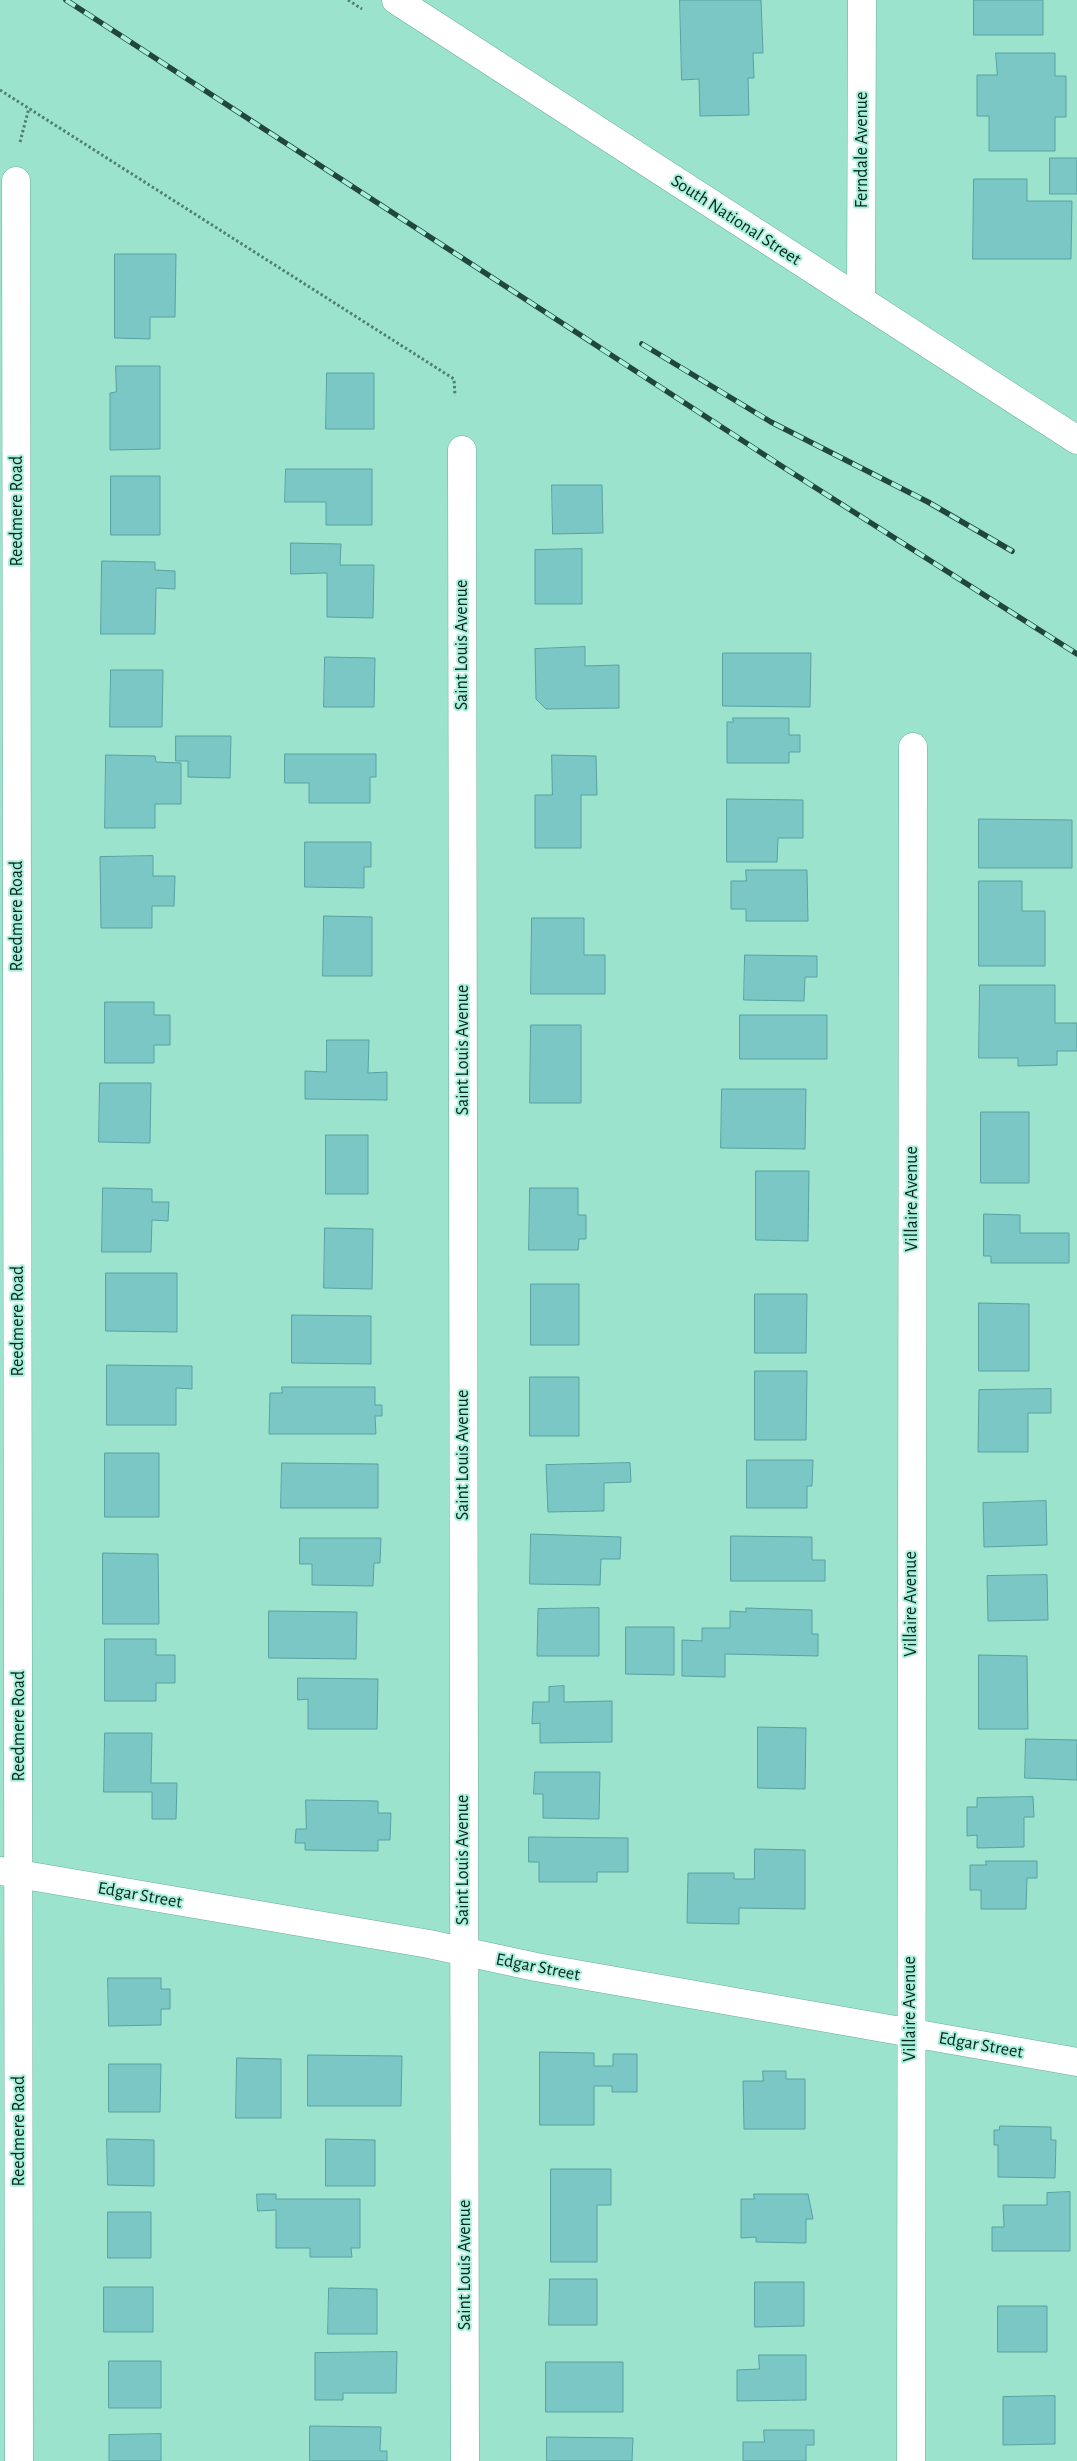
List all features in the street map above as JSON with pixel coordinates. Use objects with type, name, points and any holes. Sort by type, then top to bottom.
[{"type":"street","name":"South National Street","points":[[396,0],[1077,440]]},
{"type":"street","name":"Ferndale Avenue","points":[[861,301],[862,0]]},
{"type":"street","name":"Reedmere Road","points":[[16,181],[9,1872],[19,2461]]},
{"type":"street","name":"Saint Louis Avenue","points":[[462,450],[465,2461]]},
{"type":"street","name":"Villaire Avenue","points":[[911,2461],[913,747]]},
{"type":"street","name":"Edgar Street","points":[[9,1872],[465,1950],[536,1967],[1077,2062]]},
{"type":"path","points":[[0,90],[454,379],[455,396]]},
{"type":"path","points":[[20,142],[29,108]]},
{"type":"building","points":[[680,0],[761,0],[763,53],[753,53],[754,78],[748,78],[749,115],[700,116],[699,79],[682,80]]},
{"type":"building","points":[[974,0],[1043,0],[1043,35],[974,35]]},
{"type":"building","points":[[996,53],[1055,53],[1055,76],[1066,76],[1066,117],[1055,117],[1055,151],[989,151],[989,116],[977,116],[977,75],[997,75]]},
{"type":"building","points":[[1050,158],[1077,158],[1077,194],[1050,194]]},
{"type":"building","points":[[974,179],[1027,179],[1027,201],[1072,201],[1071,259],[973,259]]},
{"type":"building","points":[[115,254],[176,254],[175,317],[150,317],[150,339],[115,338]]},
{"type":"building","points":[[116,366],[160,366],[160,449],[110,450],[110,393],[116,392]]},
{"type":"building","points":[[327,373],[374,373],[374,429],[326,429]]},
{"type":"building","points":[[286,469],[372,469],[372,525],[326,525],[326,502],[285,502]]},
{"type":"building","points":[[111,476],[160,476],[160,535],[111,535]]},
{"type":"building","points":[[552,485],[602,485],[603,533],[553,534]]},
{"type":"building","points":[[291,543],[341,544],[340,565],[374,565],[373,618],[327,617],[327,573],[291,574]]},
{"type":"building","points":[[582,549],[582,604],[535,604],[535,550]]},
{"type":"building","points":[[102,561],[155,562],[155,570],[175,571],[175,589],[156,588],[155,634],[101,634]]},
{"type":"building","points":[[585,647],[585,666],[619,665],[619,708],[546,709],[536,699],[535,649]]},
{"type":"building","points":[[723,653],[811,653],[810,707],[723,706]]},
{"type":"building","points":[[325,657],[375,658],[374,707],[324,707]]},
{"type":"building","points":[[111,670],[163,670],[162,727],[110,727]]},
{"type":"building","points":[[733,718],[789,718],[789,735],[800,735],[800,752],[789,752],[789,763],[727,763],[727,722],[733,722]]},
{"type":"building","points":[[176,736],[231,736],[230,778],[188,777],[188,761],[176,761]]},
{"type":"building","points":[[285,754],[376,754],[376,777],[370,777],[370,803],[309,803],[309,783],[285,783]]},
{"type":"building","points":[[106,755],[155,756],[156,762],[181,763],[181,804],[155,804],[155,828],[105,828]]},
{"type":"building","points":[[552,755],[596,756],[597,795],[581,795],[581,848],[535,848],[535,795],[552,795]]},
{"type":"building","points":[[727,799],[803,800],[803,838],[778,838],[777,862],[727,862]]},
{"type":"building","points":[[979,819],[1072,820],[1072,868],[979,868]]},
{"type":"building","points":[[305,842],[371,842],[371,867],[364,867],[364,888],[305,887]]},
{"type":"building","points":[[153,856],[153,876],[175,876],[174,906],[152,906],[152,928],[101,928],[100,857]]},
{"type":"building","points":[[746,870],[807,870],[808,921],[746,921],[746,909],[731,909],[731,881],[746,881]]},
{"type":"building","points":[[979,881],[1022,881],[1022,911],[1045,911],[1045,966],[979,966]]},
{"type":"building","points":[[324,916],[372,917],[372,976],[323,976]]},
{"type":"building","points":[[532,918],[584,918],[584,955],[605,955],[605,994],[531,994]]},
{"type":"building","points":[[745,955],[817,956],[817,977],[805,977],[804,1001],[744,1000]]},
{"type":"building","points":[[980,985],[1055,985],[1055,1023],[1077,1023],[1077,1051],[1057,1051],[1057,1065],[1018,1066],[1018,1058],[979,1058]]},
{"type":"building","points":[[105,1002],[154,1002],[154,1015],[170,1015],[170,1045],[154,1045],[154,1063],[105,1063]]},
{"type":"building","points":[[740,1015],[827,1015],[827,1059],[740,1059]]},
{"type":"building","points":[[531,1025],[581,1025],[581,1103],[530,1103]]},
{"type":"building","points":[[327,1040],[369,1040],[368,1073],[387,1072],[387,1100],[305,1099],[305,1071],[326,1072]]},
{"type":"building","points":[[100,1083],[151,1083],[150,1143],[99,1142]]},
{"type":"building","points":[[722,1089],[806,1089],[805,1149],[721,1148]]},
{"type":"building","points":[[981,1112],[1029,1112],[1029,1183],[981,1183]]},
{"type":"building","points":[[326,1135],[368,1135],[368,1194],[326,1194]]},
{"type":"building","points":[[756,1171],[809,1171],[808,1241],[756,1240]]},
{"type":"building","points":[[103,1188],[152,1189],[152,1202],[169,1202],[168,1221],[152,1220],[151,1252],[102,1252]]},
{"type":"building","points":[[530,1188],[578,1188],[578,1215],[586,1215],[586,1239],[579,1239],[578,1250],[529,1250]]},
{"type":"building","points":[[984,1214],[1020,1215],[1020,1233],[1069,1233],[1069,1263],[991,1263],[991,1256],[984,1256]]},
{"type":"building","points":[[325,1228],[373,1229],[372,1289],[324,1288]]},
{"type":"building","points":[[106,1273],[177,1273],[177,1332],[106,1331]]},
{"type":"building","points":[[531,1284],[579,1284],[579,1345],[531,1345]]},
{"type":"building","points":[[755,1294],[807,1294],[806,1353],[755,1353]]},
{"type":"building","points":[[979,1303],[1029,1304],[1029,1371],[979,1371]]},
{"type":"building","points":[[292,1315],[371,1316],[371,1364],[292,1363]]},
{"type":"building","points":[[107,1365],[192,1366],[192,1389],[176,1388],[176,1425],[107,1425]]},
{"type":"building","points":[[755,1371],[807,1371],[806,1440],[755,1440]]},
{"type":"building","points":[[530,1377],[579,1377],[579,1436],[530,1436]]},
{"type":"building","points":[[282,1387],[375,1387],[375,1405],[382,1405],[382,1416],[375,1416],[376,1434],[269,1434],[270,1393],[282,1393]]},
{"type":"building","points":[[1051,1389],[1051,1413],[1028,1413],[1028,1452],[978,1452],[979,1390]]},
{"type":"building","points":[[105,1453],[159,1453],[159,1517],[105,1517]]},
{"type":"building","points":[[747,1460],[813,1460],[812,1486],[807,1486],[807,1508],[747,1508]]},
{"type":"building","points":[[282,1463],[378,1464],[378,1508],[281,1508]]},
{"type":"building","points":[[630,1463],[631,1482],[604,1483],[604,1511],[548,1512],[546,1465]]},
{"type":"building","points":[[1046,1501],[1047,1545],[984,1547],[983,1503]]},
{"type":"building","points":[[531,1534],[621,1537],[620,1559],[601,1559],[600,1585],[530,1584]]},
{"type":"building","points":[[731,1536],[812,1537],[812,1560],[825,1560],[825,1581],[731,1581]]},
{"type":"building","points":[[300,1538],[381,1538],[380,1563],[374,1563],[373,1586],[312,1585],[312,1564],[300,1564]]},
{"type":"building","points":[[103,1553],[158,1554],[159,1624],[103,1624]]},
{"type":"building","points":[[1047,1575],[1048,1620],[988,1621],[987,1576]]},
{"type":"building","points":[[599,1608],[599,1656],[537,1656],[538,1609]]},
{"type":"building","points":[[746,1608],[812,1610],[812,1634],[818,1634],[818,1656],[725,1654],[725,1677],[682,1676],[682,1640],[702,1641],[702,1628],[730,1628],[730,1611],[746,1612]]},
{"type":"building","points":[[269,1611],[357,1612],[356,1659],[269,1658]]},
{"type":"building","points":[[626,1627],[674,1627],[674,1675],[626,1674]]},
{"type":"building","points":[[105,1639],[156,1639],[156,1655],[175,1655],[175,1683],[156,1683],[156,1701],[105,1701]]},
{"type":"building","points":[[979,1655],[1027,1656],[1028,1729],[979,1729]]},
{"type":"building","points":[[298,1678],[378,1679],[377,1729],[308,1729],[308,1699],[298,1700]]},
{"type":"building","points":[[564,1686],[564,1702],[612,1701],[612,1742],[540,1743],[540,1723],[532,1724],[533,1702],[549,1702],[549,1687]]},
{"type":"building","points":[[758,1727],[806,1728],[805,1789],[758,1788]]},
{"type":"building","points":[[105,1733],[152,1733],[151,1783],[177,1783],[176,1819],[152,1819],[152,1792],[104,1792]]},
{"type":"building","points":[[1026,1739],[1077,1740],[1077,1780],[1025,1778]]},
{"type":"building","points":[[535,1772],[600,1772],[599,1819],[543,1818],[543,1794],[534,1794]]},
{"type":"building","points":[[1033,1797],[1034,1817],[1024,1817],[1024,1847],[977,1848],[977,1835],[967,1836],[967,1807],[977,1807],[977,1798]]},
{"type":"building","points":[[306,1800],[378,1801],[378,1813],[391,1813],[390,1840],[378,1840],[378,1851],[305,1850],[305,1843],[295,1843],[296,1829],[306,1829]]},
{"type":"building","points":[[529,1837],[628,1838],[628,1872],[597,1872],[597,1882],[539,1882],[539,1862],[529,1862]]},
{"type":"building","points":[[755,1849],[805,1850],[805,1909],[739,1908],[739,1924],[687,1923],[688,1873],[734,1873],[734,1879],[754,1879]]},
{"type":"building","points":[[986,1861],[1037,1861],[1037,1878],[1027,1878],[1026,1909],[981,1909],[981,1890],[970,1890],[970,1865],[986,1865]]},
{"type":"building","points":[[108,1978],[161,1978],[161,1989],[170,1989],[170,2009],[161,2009],[161,2025],[109,2026]]},
{"type":"building","points":[[540,2052],[594,2053],[594,2066],[613,2066],[613,2054],[637,2054],[637,2092],[612,2092],[612,2086],[594,2086],[594,2125],[540,2125]]},
{"type":"building","points":[[308,2055],[402,2056],[401,2106],[308,2106]]},
{"type":"building","points":[[237,2058],[281,2059],[281,2118],[236,2118]]},
{"type":"building","points":[[109,2064],[161,2064],[160,2112],[109,2112]]},
{"type":"building","points":[[763,2071],[786,2071],[786,2079],[805,2079],[805,2129],[744,2129],[743,2081],[763,2081]]},
{"type":"building","points":[[1000,2126],[1051,2127],[1051,2140],[1056,2140],[1055,2178],[998,2177],[998,2145],[994,2145],[994,2130],[999,2130]]},
{"type":"building","points":[[107,2139],[154,2140],[154,2186],[108,2185]]},
{"type":"building","points":[[326,2139],[375,2140],[375,2186],[326,2186]]},
{"type":"building","points":[[551,2169],[611,2169],[611,2205],[597,2205],[597,2262],[551,2262]]},
{"type":"building","points":[[1070,2192],[1070,2251],[992,2251],[992,2227],[1004,2227],[1003,2205],[1047,2205],[1047,2193]]},
{"type":"building","points":[[257,2194],[276,2194],[276,2199],[360,2199],[360,2248],[351,2248],[352,2257],[310,2257],[310,2248],[276,2248],[276,2210],[258,2211]]},
{"type":"building","points":[[754,2194],[808,2194],[813,2219],[806,2219],[806,2243],[756,2242],[756,2237],[741,2238],[741,2199],[754,2199]]},
{"type":"building","points":[[108,2212],[151,2212],[151,2258],[108,2258]]},
{"type":"building","points":[[550,2279],[597,2279],[597,2325],[549,2325]]},
{"type":"building","points":[[755,2282],[804,2282],[804,2326],[755,2327]]},
{"type":"building","points":[[104,2287],[153,2287],[153,2332],[104,2332]]},
{"type":"building","points":[[329,2288],[377,2289],[377,2334],[328,2334]]},
{"type":"building","points":[[998,2306],[1047,2306],[1047,2352],[998,2352]]},
{"type":"building","points":[[397,2352],[396,2393],[343,2393],[343,2400],[315,2400],[315,2353]]},
{"type":"building","points":[[759,2355],[806,2355],[806,2400],[737,2401],[737,2370],[759,2369]]},
{"type":"building","points":[[109,2361],[161,2361],[161,2408],[109,2408]]},
{"type":"building","points":[[546,2362],[623,2362],[623,2412],[546,2412]]},
{"type":"building","points":[[1055,2396],[1055,2444],[1003,2445],[1003,2397]]},
{"type":"building","points":[[310,2426],[381,2427],[380,2451],[387,2451],[387,2461],[310,2461]]},
{"type":"building","points":[[764,2430],[814,2430],[814,2445],[806,2445],[806,2461],[743,2461],[743,2442],[764,2442]]},
{"type":"building","points":[[161,2434],[161,2461],[109,2461],[109,2435]]},
{"type":"building","points":[[547,2437],[633,2438],[632,2461],[547,2461]]},
{"type":"railway","points":[[66,0],[783,467],[1077,654]]},
{"type":"railway","points":[[642,344],[771,422],[928,502],[1012,551]]}]
